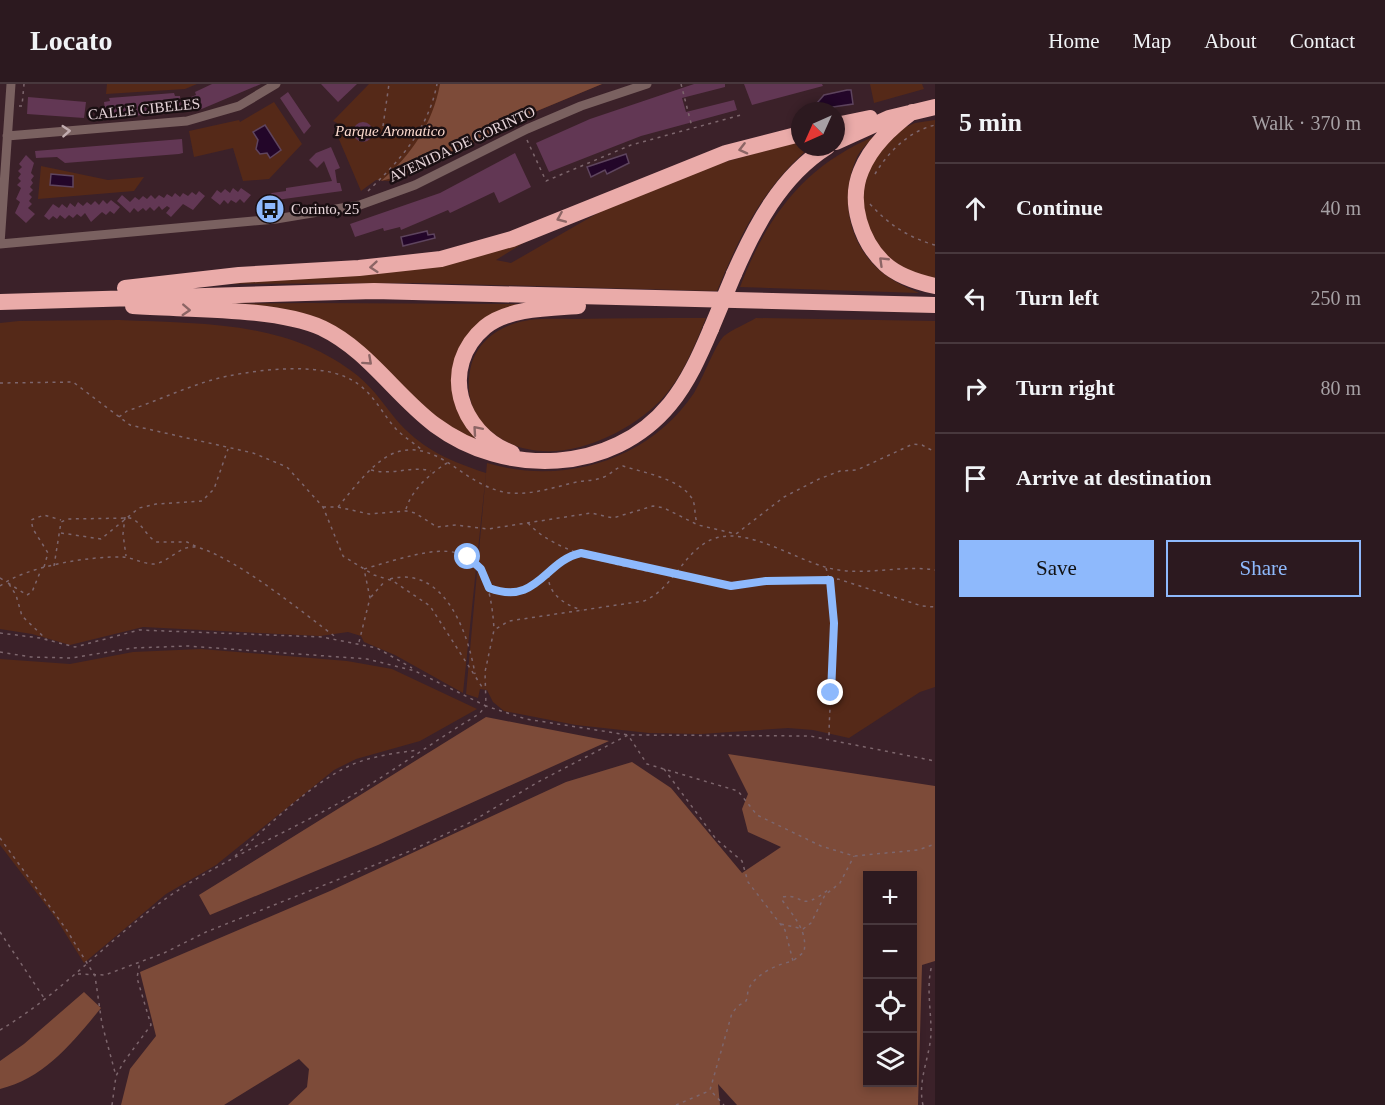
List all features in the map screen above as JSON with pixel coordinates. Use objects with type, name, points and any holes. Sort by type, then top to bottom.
[{"type":"highway","points":[[845,138],[889,118],[935,107]]},
{"type":"highway","points":[[912,112],[872,150],[860,171],[856,206],[868,244],[885,264],[911,279],[935,286]]},
{"type":"highway","points":[[845,123],[889,118]]},
{"type":"highway","points":[[68,298],[182,281],[422,262],[475,251],[726,153],[791,136]]},
{"type":"highway","points":[[0,309],[44,300],[266,314],[304,321],[323,329],[359,353],[417,410],[452,437],[491,455],[548,462],[580,457],[610,446],[654,420],[684,385],[711,329],[750,237],[778,193],[797,171],[816,156]]},
{"type":"highway","points":[[0,302],[68,298],[374,291],[935,305]]},
{"type":"highway","points":[[548,462],[497,447],[476,429],[465,411],[460,376],[467,351],[485,327],[511,316],[531,311],[597,305],[680,304],[698,300]]},
{"type":"street","points":[[0,244],[11,84]]},
{"type":"street","name":"CALLE CIBELES","points":[[8,136],[188,122],[239,106],[276,84]]},
{"type":"street","name":"AVENIDA DE CORINTO","points":[[0,244],[272,219],[360,205],[415,185],[527,129],[581,106],[646,84]]},
{"type":"path","points":[[15,106],[22,106],[24,84]]},
{"type":"path","points":[[383,126],[389,84]]},
{"type":"path","points":[[368,191],[411,146],[425,122],[437,84]]},
{"type":"path","points":[[681,84],[693,128]]},
{"type":"path","points":[[526,140],[546,181],[631,145],[741,115]]},
{"type":"path","points":[[872,178],[897,146],[918,132],[935,125]]},
{"type":"path","points":[[868,198],[870,204],[894,226],[935,245]]},
{"type":"path","points":[[118,418],[127,411],[228,376],[291,369],[322,371],[357,383],[374,399],[396,429],[423,450],[448,462],[475,481],[506,493],[516,494],[595,480],[623,466],[671,482],[687,492],[693,500],[698,525]]},
{"type":"path","points":[[0,383],[74,382],[118,418],[147,430],[261,456],[287,467],[323,507],[340,551],[348,560],[387,579],[430,606],[484,692]]},
{"type":"path","points":[[494,630],[509,621],[644,601],[664,590],[695,551],[706,543],[736,534],[784,497],[829,474],[857,471],[913,444],[922,445],[935,452]]},
{"type":"path","points":[[60,533],[100,539],[125,517],[146,506],[196,502],[206,499],[213,489],[228,448]]},
{"type":"path","points":[[338,507],[371,470],[399,451],[423,450]]},
{"type":"path","points":[[406,511],[410,501],[432,471],[448,462]]},
{"type":"path","points":[[371,470],[389,474],[415,469],[432,471]]},
{"type":"path","points":[[323,507],[338,507],[369,514],[406,511],[415,513],[437,527],[456,525],[488,529],[591,513],[613,518],[653,507],[664,508],[698,525],[736,534],[826,568],[846,571],[921,568],[935,570]]},
{"type":"path","points":[[0,578],[27,595],[32,592],[48,553],[33,529],[32,520],[44,515],[62,520],[125,517],[138,522],[144,532],[156,542],[187,542],[233,566],[338,639]]},
{"type":"path","points":[[125,517],[123,534],[126,557]]},
{"type":"path","points":[[54,566],[62,520]]},
{"type":"path","points":[[528,522],[545,538],[581,553],[731,586],[766,581],[844,580],[913,603],[935,607]]},
{"type":"path","points":[[0,586],[43,568],[96,558],[126,557],[157,564],[180,550],[198,547]]},
{"type":"path","points":[[0,1030],[78,974],[169,896],[231,859],[348,798],[419,750],[479,714],[486,706],[484,692],[494,630],[489,588],[481,569],[475,562],[451,551],[430,551],[364,569]]},
{"type":"path","points":[[489,588],[500,592],[519,590],[543,580],[562,559],[581,553]]},
{"type":"path","points":[[826,568],[830,580],[834,623],[830,740]]},
{"type":"path","points":[[358,644],[370,598],[364,569]]},
{"type":"path","points":[[552,570],[549,578],[553,594],[568,606],[583,610]]},
{"type":"path","points":[[370,598],[387,579],[405,577],[425,580],[437,589],[464,631],[476,677]]},
{"type":"path","points":[[7,582],[16,595],[22,616],[47,640]]},
{"type":"path","points":[[0,633],[75,647],[129,631],[156,630],[338,639],[388,653],[415,671],[486,706],[526,719],[628,735],[786,734],[935,760]]},
{"type":"path","points":[[0,652],[31,657],[71,658],[141,647],[211,646],[367,658],[415,671]]},
{"type":"path","points":[[628,735],[647,764],[738,791],[757,815],[821,846],[854,856],[918,850],[935,844]]},
{"type":"path","points":[[78,974],[95,976],[164,953],[206,932],[435,840],[628,735]]},
{"type":"path","points":[[231,859],[290,808],[341,770],[367,759],[419,750]]},
{"type":"path","points":[[663,768],[716,839],[741,861],[748,882],[785,930],[793,961]]},
{"type":"path","points":[[0,838],[59,918],[95,976],[102,1024],[116,1076],[112,1105]]},
{"type":"path","points":[[710,1090],[732,1013],[738,1005],[746,1001],[748,990],[756,980],[775,966],[793,961],[804,952],[803,929],[782,897],[789,896],[805,903],[816,899],[840,882],[854,856]]},
{"type":"path","points":[[780,924],[803,929],[812,923],[828,890]]},
{"type":"path","points":[[0,932],[45,999]]},
{"type":"path","points":[[116,1076],[151,1025],[137,978],[140,960]]},
{"type":"path","points":[[923,1105],[922,1076],[932,1032],[929,989],[932,965]]},
{"type":"path","points":[[676,1105],[710,1090]]},
{"type":"path","points":[[710,1090],[724,1105]]},
{"type":"green space","points":[[107,84],[197,84],[185,89],[106,94]]},
{"type":"green space","name":"Parque Aromatico","points":[[369,84],[602,84],[537,111],[414,172],[389,181],[376,180],[361,191],[335,130],[337,123],[333,121]]},
{"type":"green space","points":[[870,84],[922,84],[924,89],[874,103]]},
{"type":"green space","points":[[274,102],[302,144],[269,179],[243,181],[233,148],[194,157],[189,131],[239,120],[240,122]]},
{"type":"green space","points":[[935,120],[935,281],[918,277],[884,255],[867,230],[861,185],[872,159],[901,129],[915,123]]},
{"type":"green space","points":[[875,136],[857,157],[849,185],[849,213],[857,240],[864,253],[878,269],[919,293],[740,287],[762,238],[791,196],[808,178],[837,156],[845,156],[845,151]]},
{"type":"green space","points":[[791,144],[791,156],[800,156],[779,179],[754,213],[717,291],[420,283],[201,284],[410,269],[533,237],[496,260],[511,263],[617,202],[692,171]]},
{"type":"green space","points":[[41,166],[108,180],[144,177],[134,191],[38,199]]},
{"type":"green space","points":[[181,304],[534,304],[477,327],[458,411],[476,440],[460,435],[296,312],[266,306]]},
{"type":"green space","points":[[706,318],[692,351],[668,392],[642,416],[598,441],[574,448],[550,451],[526,449],[504,440],[484,425],[472,405],[469,382],[473,359],[486,341],[510,325],[542,319]]},
{"type":"green space","points":[[756,318],[935,321],[935,687],[920,692],[849,738],[813,730],[788,728],[701,734],[649,733],[576,725],[504,711],[493,702],[487,690],[480,689],[478,698],[466,694],[487,463],[516,469],[546,471],[574,469],[602,462],[629,451],[654,435],[675,416],[694,393],[724,336]]},
{"type":"green space","points":[[119,320],[244,329],[303,344],[331,358],[364,381],[400,424],[419,441],[450,460],[486,473],[463,693],[395,655],[364,642],[361,636],[348,632],[320,636],[143,627],[70,645],[32,634],[0,629],[0,323]]},
{"type":"green space","points":[[201,649],[347,661],[392,669],[477,709],[420,741],[356,759],[334,770],[216,865],[166,894],[84,963],[55,917],[0,845],[0,659],[70,664],[133,652]]},
{"type":"shaded area","points":[[440,84],[602,84],[537,111],[414,172],[381,181],[402,161],[419,138],[432,112]]},
{"type":"shaded area","points":[[851,90],[853,104],[818,102],[824,95]]},
{"type":"shaded area","points":[[265,125],[281,150],[270,158],[267,153],[260,154],[256,149],[258,140],[253,132]]},
{"type":"shaded area","points":[[626,154],[629,163],[607,174],[605,170],[591,177],[587,167]]},
{"type":"shaded area","points":[[51,174],[73,176],[73,187],[50,185]]},
{"type":"shaded area","points":[[427,231],[428,235],[434,234],[435,238],[403,246],[401,237]]},
{"type":"shaded area","points":[[486,717],[609,741],[378,845],[210,915],[199,895]]},
{"type":"shaded area","points":[[728,754],[935,786],[935,961],[922,965],[918,1105],[737,1105],[718,1084],[720,1105],[288,1105],[307,1087],[309,1069],[299,1059],[224,1105],[121,1105],[130,1069],[156,1036],[140,972],[330,891],[566,782],[632,762],[671,788],[742,873],[781,847],[748,832],[742,809],[748,794]]},
{"type":"shaded area","points":[[84,992],[101,1008],[69,1046],[44,1068],[16,1084],[0,1089],[0,1061],[24,1044]]},
{"type":"building","points":[[212,84],[261,84],[197,111],[191,97],[196,95],[195,92]]},
{"type":"building","points":[[321,84],[357,84],[338,102]]},
{"type":"building","points":[[694,84],[725,84],[725,87],[682,98],[686,112],[734,100],[737,110],[641,136],[549,172],[536,143],[590,119]]},
{"type":"building","points":[[744,84],[822,84],[823,86],[752,105]]},
{"type":"building","points":[[288,92],[311,126],[304,134],[280,98]]},
{"type":"building","points":[[174,93],[175,96],[180,96],[181,112],[106,118],[104,102],[110,101],[109,98]]},
{"type":"building","points":[[28,97],[86,102],[84,118],[27,114]]},
{"type":"building","points":[[363,122],[370,125],[373,132],[370,139],[363,142],[356,139],[353,132],[356,125]]},
{"type":"building","points":[[182,139],[183,153],[179,154],[65,163],[57,157],[36,158],[35,151]]},
{"type":"building","points":[[331,147],[340,168],[335,170],[337,183],[340,183],[342,191],[262,202],[272,193],[286,191],[286,188],[332,181],[324,161],[317,168],[309,160],[316,153]]},
{"type":"building","points":[[515,153],[531,187],[499,203],[494,192],[450,213],[448,210],[401,230],[400,227],[384,231],[383,228],[355,237],[350,224],[440,193]]},
{"type":"building","points":[[26,155],[34,163],[31,173],[34,176],[31,180],[33,183],[30,187],[33,190],[29,194],[32,197],[29,201],[32,204],[28,208],[35,214],[26,223],[15,213],[20,202],[16,199],[21,188],[17,185],[21,181],[18,178],[21,174],[18,171],[22,167],[19,164]]},
{"type":"building","points":[[233,188],[238,192],[241,188],[251,195],[244,203],[240,199],[236,203],[231,200],[228,204],[224,200],[220,205],[211,198],[217,190],[221,193],[225,189],[230,193]]},
{"type":"building","points":[[199,191],[205,196],[193,210],[183,204],[171,217],[166,213],[170,208],[167,206],[162,210],[159,206],[154,211],[150,207],[146,211],[143,208],[138,212],[134,208],[130,213],[117,201],[122,195],[130,202],[135,197],[139,200],[143,196],[147,199],[151,195],[155,199],[159,195],[164,198],[167,194],[172,197],[175,193],[180,197],[183,193],[188,196],[192,192],[196,195]]},
{"type":"building","points":[[103,200],[107,204],[111,200],[120,207],[114,214],[110,211],[106,215],[102,212],[91,222],[85,213],[81,217],[77,214],[73,218],[69,215],[65,219],[60,215],[57,219],[53,216],[49,220],[44,216],[53,204],[59,208],[62,204],[67,208],[70,203],[75,207],[78,202],[83,206],[87,202],[91,205],[95,201],[99,205]]},
{"type":"place","name":"Corinto, 25","points":[[270,209]]},
{"type":"route","points":[[468,557],[481,569],[489,588],[500,592],[519,590],[534,585],[543,580],[562,559],[581,553],[624,565],[676,574],[719,585],[740,587],[766,581],[830,580],[834,602],[831,693]]}]
